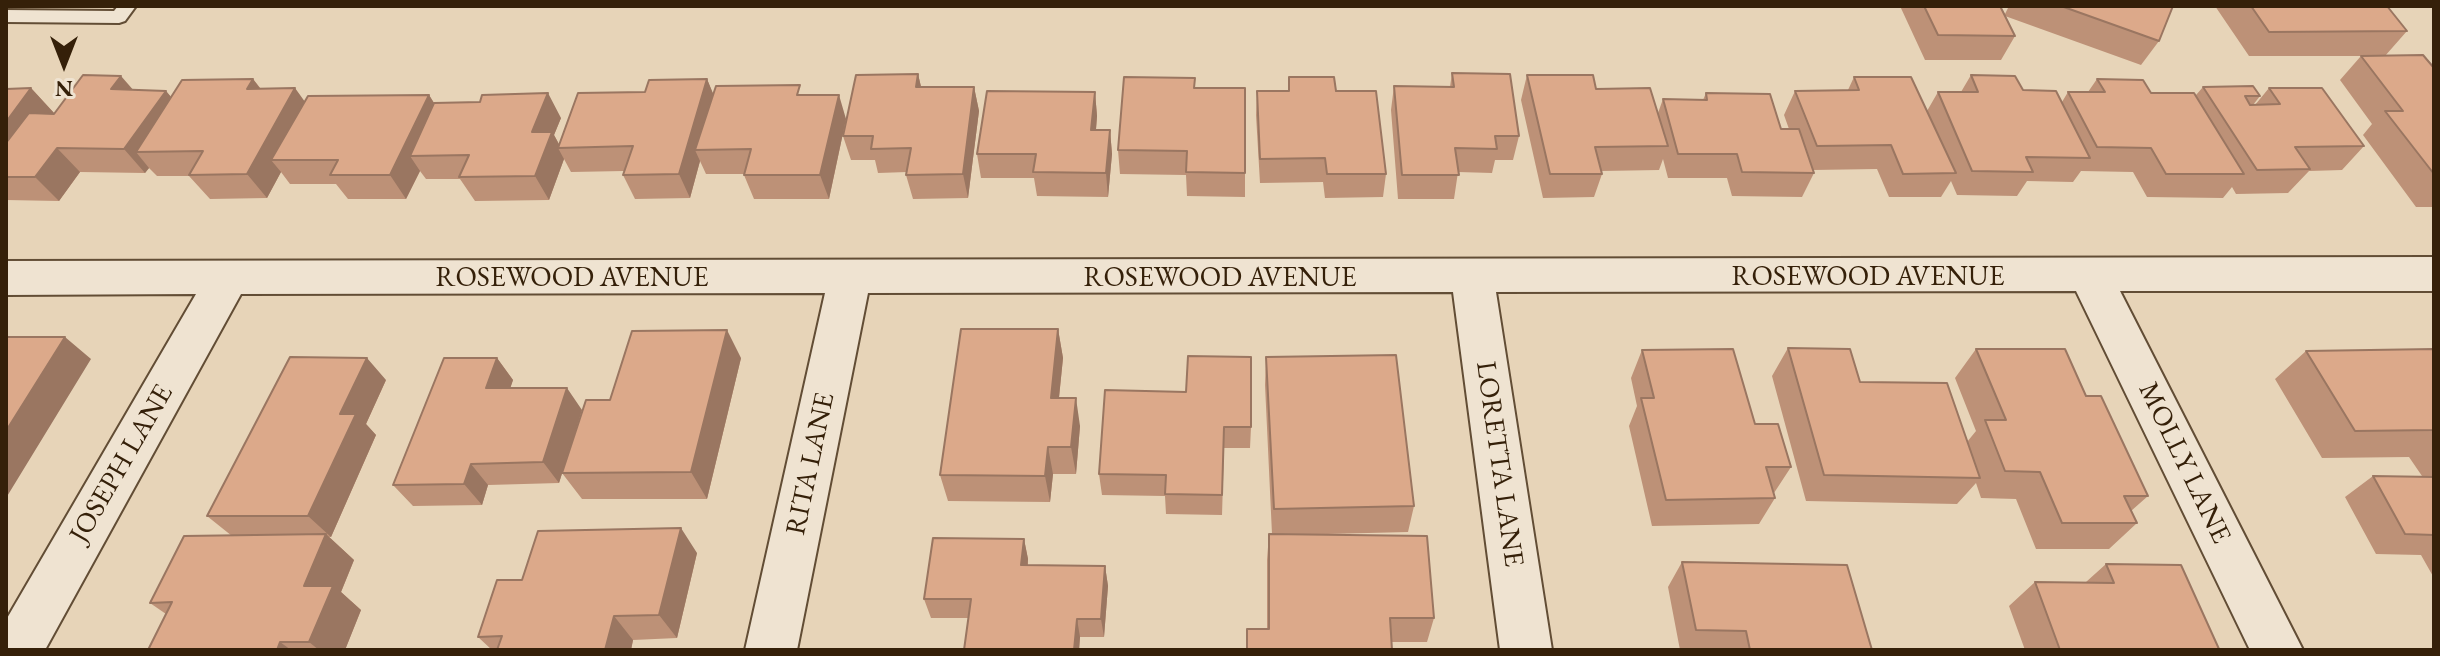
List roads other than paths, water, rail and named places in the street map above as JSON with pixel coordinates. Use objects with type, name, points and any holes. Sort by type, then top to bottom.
[{"type":"street","name":"ROSEWOOD AVENUE","points":[[6,278],[2091,277],[2434,274]]},
{"type":"street","name":"LORETTA LANE","points":[[1472,277],[1526,650]]},
{"type":"street","name":"MOLLY LANE","points":[[2091,277],[2277,650]]},
{"type":"street","name":"JOSEPH LANE","points":[[17,650],[228,278]]},
{"type":"street","name":"RITA LANE","points":[[771,650],[850,278]]},
{"type":"lane","points":[[6,16],[119,17],[127,6]]}]
